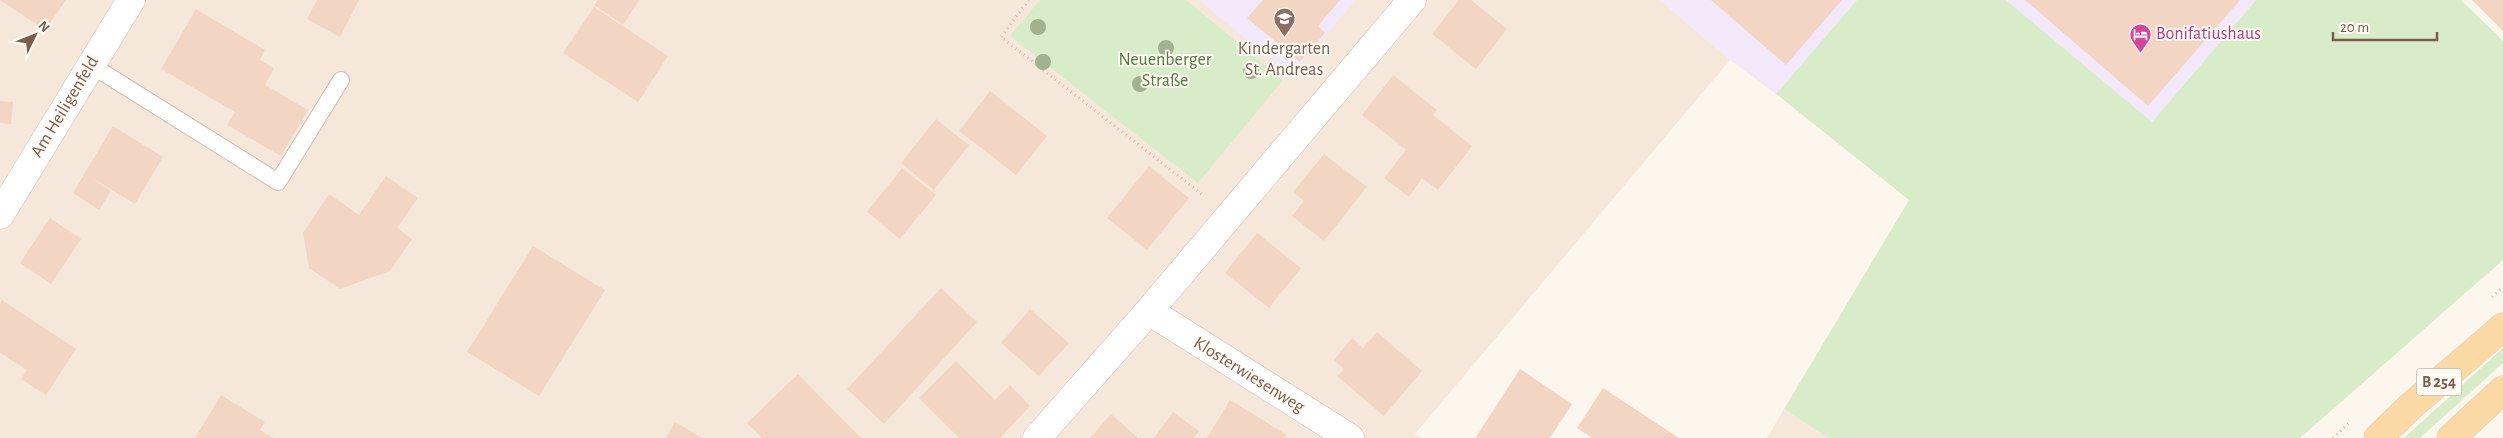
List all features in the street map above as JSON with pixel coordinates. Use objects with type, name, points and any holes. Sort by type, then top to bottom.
[{"type":"main road","name":"B 254","points":[[2378,438],[2411,406],[2503,327]]},
{"type":"main road","name":"B 254","points":[[2451,438],[2503,390]]},
{"type":"street","name":"Am Heiligenfeld","points":[[0,214],[131,0]]},
{"type":"street","points":[[1037,438],[1149,312],[1412,0]]},
{"type":"street","name":"Klosterwiesenweg","points":[[1149,312],[1350,438]]},
{"type":"lane","points":[[91,65],[278,182],[341,80]]},
{"type":"path","points":[[1029,0],[1001,37],[1230,216]]},
{"type":"shaded area","points":[[0,0],[1660,0],[1730,60],[1415,434],[1421,438],[0,438]]},
{"type":"shaded area","name":"Kindergarten St. Andreas","points":[[1199,0],[1356,0],[1290,75]]},
{"type":"shaded area","points":[[1660,0],[1857,0],[1776,94],[1730,60]]},
{"type":"shaded area","name":"Bonifatiushaus","points":[[2006,0],[2256,0],[2152,122]]},
{"type":"shaded area","points":[[1784,409],[1828,438],[1767,438]]},
{"type":"green space","name":"Neuenberger Straße","points":[[1040,0],[1186,0],[1283,80],[1198,183],[1010,36]]},
{"type":"green space","points":[[1857,0],[2006,0],[2152,122],[2256,0],[2461,0],[2503,41],[2503,260],[2300,438],[1828,438],[1784,409],[1909,200],[1776,94]]},
{"type":"green space","points":[[2503,348],[2503,363],[2420,438],[2404,438]]},
{"type":"building","points":[[0,0],[66,0],[45,30]]},
{"type":"building","points":[[317,0],[359,0],[340,37],[307,19]]},
{"type":"building","points":[[598,0],[639,0],[623,25],[594,5]]},
{"type":"building","points":[[1263,0],[1340,0],[1318,26],[1325,33],[1300,62],[1247,18]]},
{"type":"building","points":[[1459,0],[1471,0],[1507,29],[1476,69],[1432,34]]},
{"type":"building","points":[[1711,0],[1842,0],[1786,65]]},
{"type":"building","name":"Bonifatiushaus","points":[[2025,0],[2240,0],[2148,106]]},
{"type":"building","points":[[2472,0],[2503,0],[2503,31]]},
{"type":"building","points":[[594,7],[668,56],[638,102],[563,53]]},
{"type":"building","points":[[196,9],[265,50],[260,60],[274,68],[265,85],[308,110],[281,156],[227,125],[235,112],[161,69]]},
{"type":"building","points":[[1393,75],[1437,110],[1433,115],[1472,146],[1438,190],[1422,178],[1409,197],[1384,178],[1406,150],[1362,115]]},
{"type":"building","points":[[990,91],[1047,136],[1016,175],[959,131]]},
{"type":"building","points":[[0,101],[13,102],[11,124],[0,123]]},
{"type":"building","points":[[936,119],[969,145],[934,190],[901,163]]},
{"type":"building","points":[[113,126],[163,157],[135,204],[90,177],[111,191],[99,210],[73,193]]},
{"type":"building","points":[[1324,154],[1367,187],[1324,241],[1292,216],[1304,201],[1293,192]]},
{"type":"building","points":[[1149,166],[1189,198],[1147,250],[1107,218]]},
{"type":"building","points":[[902,168],[936,195],[900,239],[867,212]]},
{"type":"building","points":[[386,176],[418,198],[397,228],[412,239],[390,271],[340,289],[309,268],[303,233],[329,194],[359,215]]},
{"type":"building","points":[[50,218],[81,239],[51,284],[20,263]]},
{"type":"building","points":[[1257,233],[1301,268],[1269,308],[1225,273]]},
{"type":"building","points":[[533,246],[605,290],[539,396],[467,352]]},
{"type":"building","points":[[941,288],[977,322],[884,424],[847,389]]},
{"type":"building","points":[[2,300],[76,349],[46,395],[21,379],[27,370],[0,353],[0,304]]},
{"type":"building","points":[[1030,309],[1069,343],[1039,376],[1001,343]]},
{"type":"building","points":[[1377,332],[1422,371],[1384,416],[1337,376],[1344,369],[1334,360],[1352,338],[1363,348]]},
{"type":"building","points":[[956,361],[995,400],[1010,385],[1030,406],[1000,438],[959,438],[919,398]]},
{"type":"building","points":[[1520,369],[1572,404],[1550,438],[1476,437]]},
{"type":"building","points":[[798,374],[861,438],[762,438],[747,423]]},
{"type":"building","points":[[1603,388],[1679,438],[1592,438],[1577,428]]},
{"type":"building","points":[[221,395],[265,422],[260,430],[273,438],[195,438]]},
{"type":"building","points":[[1230,400],[1287,435],[1285,438],[1207,438]]},
{"type":"building","points":[[1173,412],[1199,431],[1194,438],[1154,438]]},
{"type":"building","points":[[1111,414],[1138,438],[1090,438]]},
{"type":"building","points":[[675,422],[702,438],[666,438]]},
{"type":"place","name":"Kindergarten St. Andreas","points":[[1284,38]]},
{"type":"place","name":"Bonifatiushaus","points":[[2140,53]]}]
